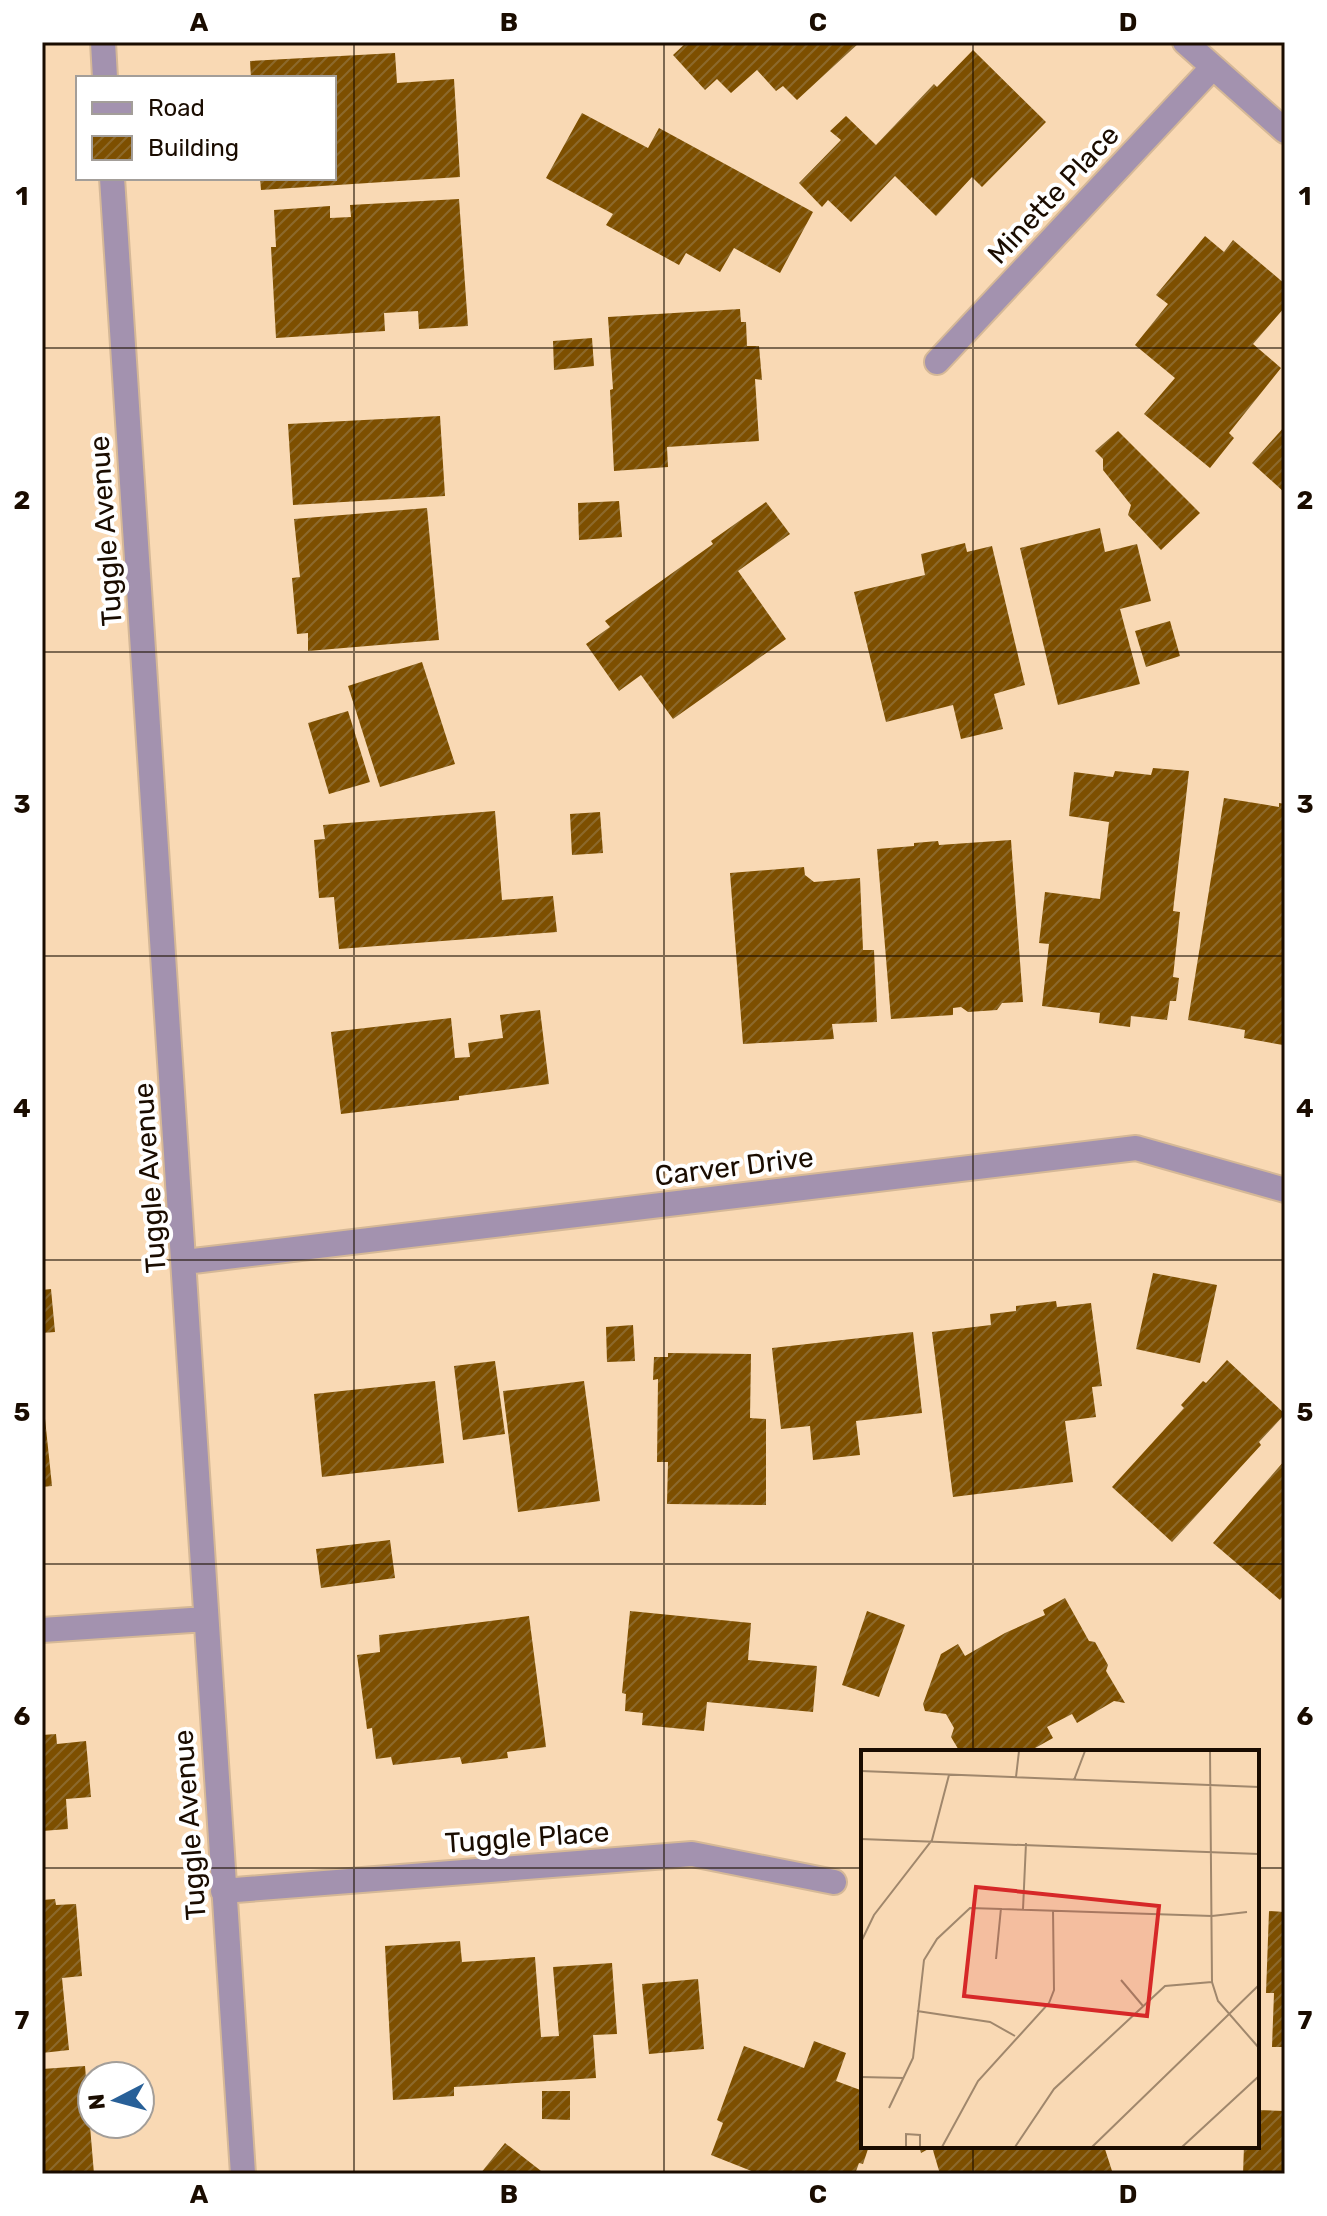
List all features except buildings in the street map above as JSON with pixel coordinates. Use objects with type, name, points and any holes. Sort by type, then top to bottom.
[{"type":"street","points":[[103,42],[105,76]]},
{"type":"street","points":[[1185,42],[1285,131]]},
{"type":"street","name":"Minette Place","points":[[937,362],[1213,67]]},
{"type":"street","name":"Tuggle Avenue","points":[[112,180],[243,2174]]},
{"type":"street","name":"Carver Drive","points":[[185,1262],[1136,1148],[1285,1190]]},
{"type":"street","points":[[42,1630],[206,1619]]},
{"type":"street","name":"Tuggle Place","points":[[223,1891],[692,1854],[834,1882]]}]
